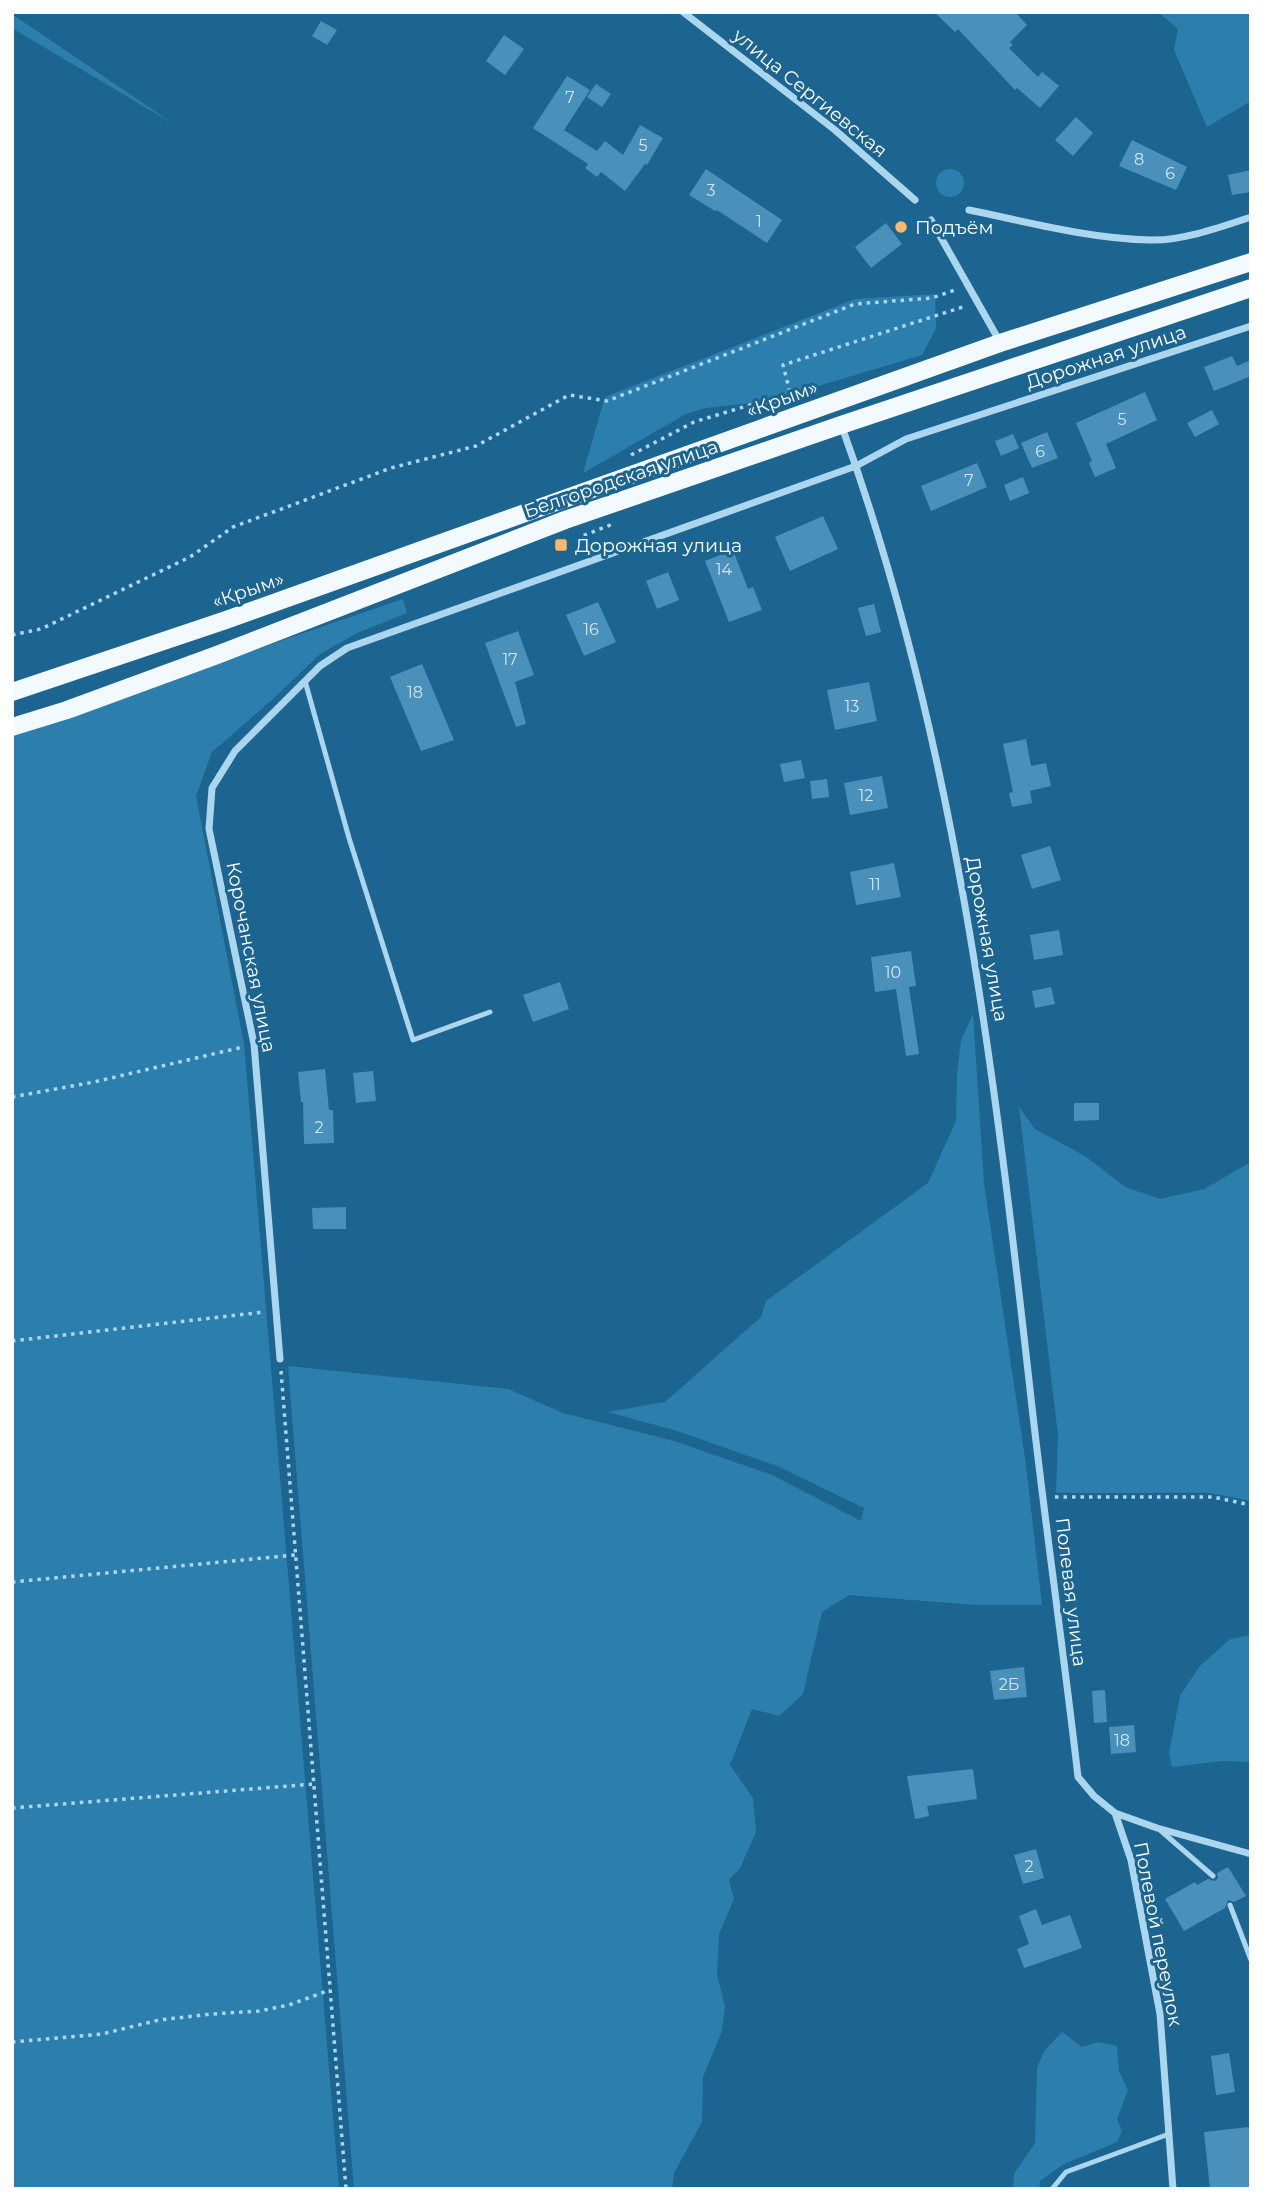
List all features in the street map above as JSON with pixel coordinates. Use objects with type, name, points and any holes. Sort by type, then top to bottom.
[{"type":"main road","name":"«Крым»","points":[[12,692],[226,620],[1000,343],[1251,262]]},
{"type":"main road","name":"Белгородская улица","points":[[12,727],[67,710],[217,655],[565,520],[1251,288]]},
{"type":"street","name":"улица Сергиевская","points":[[683,12],[835,130],[915,200]]},
{"type":"street","points":[[969,210],[1096,235],[1153,240],[1205,232],[1251,217]]},
{"type":"street","points":[[932,220],[1000,343]]},
{"type":"street","name":"Дорожная улица","points":[[305,681],[320,666],[347,648],[856,466],[906,439],[1251,326]]},
{"type":"street","name":"Дорожная улица","points":[[841,425],[877,529],[925,703],[962,882],[984,1010],[1011,1218]]},
{"type":"street","name":"Корочанская улица","points":[[280,1359],[254,1044],[209,829],[212,788],[235,751],[305,681]]},
{"type":"street","name":"Полевая улица","points":[[1011,1218],[1042,1497],[1078,1777],[1094,1796],[1115,1813],[1157,1828],[1251,1854]]},
{"type":"street","name":"Полевой переулок","points":[[1115,1813],[1130,1860],[1160,2014],[1173,2189]]},
{"type":"lane","points":[[305,681],[349,838],[413,1040],[490,1013]]},
{"type":"lane","points":[[1157,1828],[1213,1876]]},
{"type":"lane","points":[[1230,1905],[1251,1959]]},
{"type":"lane","points":[[1052,2189],[1066,2172],[1169,2134]]},
{"type":"path","points":[[12,635],[41,629],[190,557],[233,527],[391,468],[476,446],[569,395],[607,401],[855,304],[932,298],[968,285]]},
{"type":"path","points":[[783,365],[978,302]]},
{"type":"path","points":[[12,1097],[94,1082],[254,1044]]},
{"type":"path","points":[[12,1341],[276,1310]]},
{"type":"path","points":[[280,1359],[346,2189]]},
{"type":"path","points":[[1042,1497],[1213,1497],[1251,1505]]},
{"type":"path","points":[[12,1582],[295,1555]]},
{"type":"path","points":[[12,1808],[314,1784]]},
{"type":"path","points":[[12,2042],[102,2034],[159,2020],[259,2011],[331,1990]]},
{"type":"shaded area","points":[[1158,12],[1251,12],[1251,101],[1207,127],[1174,50],[1178,29]]},
{"type":"shaded area","points":[[12,14],[175,125],[12,28]]},
{"type":"shaded area","points":[[950,169],[960,173],[964,183],[960,193],[950,197],[940,193],[936,183],[940,173]]},
{"type":"shaded area","points":[[935,294],[936,328],[922,355],[768,401],[705,408],[684,415],[583,473],[605,397],[855,299]]},
{"type":"shaded area","points":[[403,599],[407,613],[357,633],[320,654],[212,752],[196,796],[244,1044],[339,2189],[12,2189],[12,733]]},
{"type":"shaded area","points":[[973,1014],[984,1184],[1026,1465],[1042,1605],[975,1605],[849,1595],[822,1612],[803,1694],[779,1716],[752,1709],[730,1765],[753,1798],[756,1832],[740,1868],[729,1880],[734,1899],[719,1934],[717,1975],[725,2006],[722,2031],[703,2077],[702,2122],[674,2173],[672,2189],[354,2189],[288,1366],[508,1389],[563,1413],[674,1441],[772,1475],[861,1521],[864,1508],[777,1466],[677,1431],[608,1412],[665,1402],[761,1317],[766,1301],[928,1183],[956,1121],[961,1040]]},
{"type":"shaded area","points":[[1019,1107],[1035,1129],[1085,1156],[1125,1187],[1160,1199],[1204,1189],[1251,1162],[1251,1501],[1210,1493],[1056,1493],[1058,1435]]},
{"type":"shaded area","points":[[1251,1635],[1251,1762],[1222,1761],[1172,1767],[1169,1753],[1180,1696],[1199,1667],[1230,1639]]},
{"type":"shaded area","points":[[1062,2032],[1082,2047],[1098,2042],[1117,2046],[1119,2071],[1128,2090],[1117,2119],[1122,2131],[1117,2142],[1064,2164],[1040,2181],[1039,2189],[1013,2189],[1014,2174],[1035,2143],[1037,2067],[1045,2050]]},
{"type":"building","points":[[934,12],[1015,12],[1027,25],[1010,42],[1013,45],[1009,48],[1038,77],[1042,72],[1059,86],[1040,108],[1017,88],[1015,90],[958,29],[955,32]]},
{"type":"building","points":[[321,21],[337,30],[327,45],[312,36]]},
{"type":"building","points":[[504,35],[524,49],[505,75],[486,61]]},
{"type":"building","points":[[567,76],[590,90],[564,130],[597,151],[605,141],[623,155],[640,125],[663,138],[647,165],[645,164],[625,191],[601,172],[597,177],[585,168],[588,164],[533,128]]},
{"type":"building","points":[[596,84],[611,94],[602,107],[587,97]]},
{"type":"building","points":[[1076,117],[1093,133],[1073,156],[1055,140]]},
{"type":"building","points":[[1132,140],[1187,167],[1176,190],[1119,166]]},
{"type":"building","points":[[706,169],[782,220],[767,243],[689,195]]},
{"type":"building","points":[[1251,170],[1251,192],[1232,195],[1228,175]]},
{"type":"building","points":[[886,223],[902,244],[871,268],[855,247]]},
{"type":"building","points":[[1232,356],[1237,366],[1251,360],[1251,376],[1214,391],[1204,367]]},
{"type":"building","points":[[1145,392],[1157,420],[1106,444],[1116,468],[1095,477],[1089,463],[1092,461],[1076,423]]},
{"type":"building","points":[[1212,410],[1219,424],[1195,437],[1187,423]]},
{"type":"building","points":[[1047,432],[1058,458],[1032,468],[1021,443]]},
{"type":"building","points":[[1013,434],[1019,448],[1001,456],[995,441]]},
{"type":"building","points":[[977,463],[987,487],[931,511],[921,486]]},
{"type":"building","points":[[1023,477],[1029,493],[1010,501],[1004,485]]},
{"type":"building","points":[[823,516],[838,549],[790,571],[775,537]]},
{"type":"building","points":[[733,550],[748,589],[753,587],[762,610],[729,622],[705,561]]},
{"type":"building","points":[[668,572],[679,600],[657,609],[646,581]]},
{"type":"building","points":[[598,602],[616,642],[584,656],[566,615]]},
{"type":"building","points":[[874,604],[881,632],[866,636],[858,608]]},
{"type":"building","points":[[518,631],[534,675],[515,682],[526,724],[516,727],[485,643]]},
{"type":"building","points":[[422,664],[454,740],[421,751],[390,677]]},
{"type":"building","points":[[869,682],[877,721],[835,730],[827,690]]},
{"type":"building","points":[[1026,739],[1031,766],[1046,763],[1051,786],[1030,791],[1032,803],[1012,807],[1009,793],[1013,792],[1003,744]]},
{"type":"building","points":[[801,760],[805,778],[784,782],[780,764]]},
{"type":"building","points":[[882,776],[888,808],[850,815],[844,783]]},
{"type":"building","points":[[827,779],[829,797],[812,799],[810,781]]},
{"type":"building","points":[[1050,846],[1061,880],[1032,889],[1021,855]]},
{"type":"building","points":[[894,863],[901,897],[856,905],[850,872]]},
{"type":"building","points":[[1059,930],[1063,955],[1034,960],[1030,935]]},
{"type":"building","points":[[911,951],[916,986],[909,987],[919,1054],[906,1056],[896,989],[875,992],[871,957]]},
{"type":"building","points":[[560,982],[569,1009],[533,1022],[523,995]]},
{"type":"building","points":[[1051,987],[1055,1004],[1035,1008],[1032,991]]},
{"type":"building","points":[[325,1069],[329,1110],[333,1110],[334,1143],[304,1144],[303,1102],[298,1072]]},
{"type":"building","points":[[373,1071],[376,1101],[356,1103],[353,1073]]},
{"type":"building","points":[[1074,1103],[1099,1103],[1099,1120],[1074,1121]]},
{"type":"building","points":[[346,1207],[346,1229],[313,1229],[312,1208]]},
{"type":"building","points":[[1024,1667],[1027,1697],[994,1700],[990,1671]]},
{"type":"building","points":[[1105,1690],[1107,1722],[1094,1723],[1092,1691]]},
{"type":"building","points":[[1134,1725],[1136,1752],[1111,1754],[1109,1727]]},
{"type":"building","points":[[973,1769],[977,1799],[927,1806],[929,1816],[915,1819],[907,1776]]},
{"type":"building","points":[[1036,1849],[1044,1878],[1023,1884],[1014,1855]]},
{"type":"building","points":[[1228,1867],[1246,1896],[1234,1902],[1228,1900],[1225,1908],[1184,1931],[1165,1899],[1195,1882],[1197,1885],[1208,1879],[1215,1881],[1218,1878],[1217,1873]]},
{"type":"building","points":[[1036,1909],[1042,1925],[1070,1915],[1082,1948],[1024,1968],[1017,1949],[1029,1944],[1019,1916]]},
{"type":"building","points":[[1229,2053],[1235,2092],[1216,2095],[1211,2056]]},
{"type":"building","points":[[1249,2127],[1251,2189],[1210,2189],[1204,2132]]},
{"type":"place","name":"Подъём","points":[[901,227]]},
{"type":"place","name":"Дорожная улица","points":[[561,545]]}]
